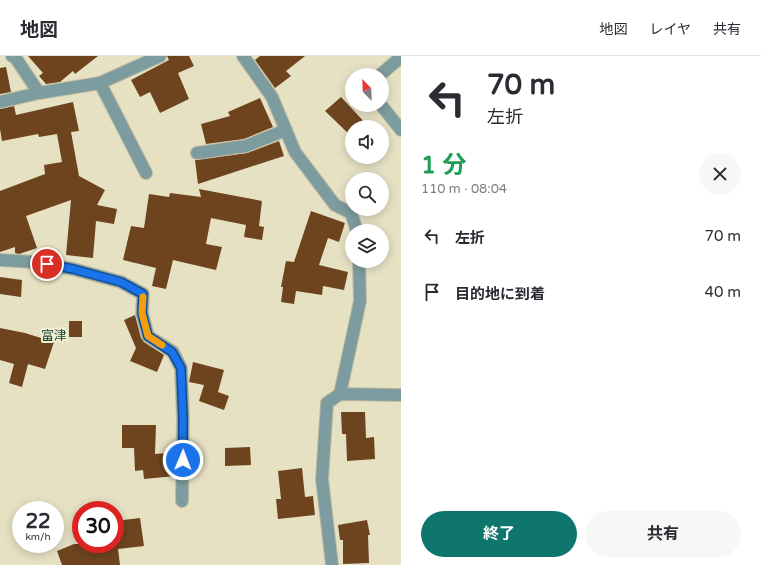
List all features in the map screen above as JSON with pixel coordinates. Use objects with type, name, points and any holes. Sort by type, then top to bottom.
[{"type":"street","points":[[14,56],[39,93]]},
{"type":"street","points":[[0,102],[39,93],[100,83],[160,56]]},
{"type":"street","points":[[243,56],[272,97],[296,152],[335,205],[351,212],[355,224]]},
{"type":"street","points":[[388,68],[401,57]]},
{"type":"street","points":[[100,83],[146,173]]},
{"type":"street","points":[[387,112],[401,130]]},
{"type":"street","points":[[197,153],[246,146],[286,130]]},
{"type":"street","points":[[0,260],[34,262],[73,269],[121,282],[143,294],[142,313],[148,336],[172,352],[181,368],[183,418],[182,501]]},
{"type":"street","points":[[340,394],[360,301],[359,268]]},
{"type":"street","points":[[332,565],[322,479],[327,403],[340,394],[401,395]]},
{"type":"building","points":[[28,56],[98,56],[75,74],[73,71],[60,82],[46,84],[39,76],[43,73]]},
{"type":"building","points":[[167,56],[189,56],[194,66],[178,73],[189,99],[160,113],[150,92],[140,97],[131,80],[169,60]]},
{"type":"building","points":[[260,56],[305,56],[286,71],[291,76],[275,88],[255,60]]},
{"type":"building","points":[[6,67],[11,92],[0,94],[0,68]]},
{"type":"building","points":[[341,97],[345,101],[345,112],[355,112],[362,120],[345,120],[345,130],[325,111]]},
{"type":"building","points":[[260,98],[273,127],[244,139],[206,144],[201,124],[230,116],[228,112]]},
{"type":"building","points":[[73,102],[79,131],[71,132],[79,176],[105,190],[97,205],[117,209],[114,224],[96,221],[93,258],[66,255],[71,200],[26,216],[37,248],[19,254],[15,253],[15,247],[0,252],[0,191],[45,174],[44,165],[62,162],[57,134],[39,137],[38,134],[2,141],[0,129],[0,109],[14,106],[16,115]]},
{"type":"building","points":[[279,141],[284,156],[198,184],[195,160],[247,153]]},
{"type":"building","points":[[199,189],[262,201],[259,226],[264,227],[262,240],[244,237],[246,225],[211,218],[206,244],[222,247],[216,270],[173,260],[166,289],[152,286],[156,268],[123,260],[131,226],[144,228],[149,194],[169,197],[170,193],[201,197]]},
{"type":"building","points":[[311,211],[345,223],[339,242],[328,238],[319,265],[348,272],[344,290],[323,286],[322,295],[296,291],[294,304],[281,302],[283,287],[281,287],[286,261],[294,262]]},
{"type":"building","points":[[0,277],[22,280],[21,297],[0,294]]},
{"type":"building","points":[[135,315],[141,338],[144,342],[164,355],[157,372],[130,361],[136,348],[124,320]]},
{"type":"building","points":[[69,321],[82,321],[82,337],[69,337]]},
{"type":"building","points":[[0,328],[25,333],[54,342],[45,369],[28,364],[22,387],[9,383],[14,364],[0,360]]},
{"type":"building","points":[[193,362],[224,370],[218,392],[229,396],[224,410],[199,401],[204,385],[189,382]]},
{"type":"building","points":[[341,412],[365,412],[366,438],[374,437],[375,459],[347,461],[346,434],[342,434]]},
{"type":"building","points":[[122,425],[156,425],[155,454],[169,453],[170,461],[175,461],[175,476],[144,479],[143,470],[135,471],[134,448],[122,448]]},
{"type":"building","points":[[250,447],[251,465],[225,466],[225,448]]},
{"type":"building","points":[[302,468],[305,497],[313,496],[315,515],[278,519],[276,499],[281,499],[278,471]]},
{"type":"building","points":[[140,518],[144,546],[124,548],[124,520]]},
{"type":"building","points":[[367,520],[370,535],[368,535],[369,563],[343,564],[343,540],[340,540],[338,525]]},
{"type":"building","points":[[72,545],[72,553],[118,553],[120,565],[62,565],[58,553],[64,553],[64,548]]},
{"type":"slow traffic","points":[[143,297],[142,313],[148,336],[162,345]]},
{"type":"district","name":"富津","points":[[54,335]]},
{"type":"route","points":[[47,264],[73,269],[121,282],[143,294],[142,313],[148,336],[172,352],[181,368],[183,460]]}]
